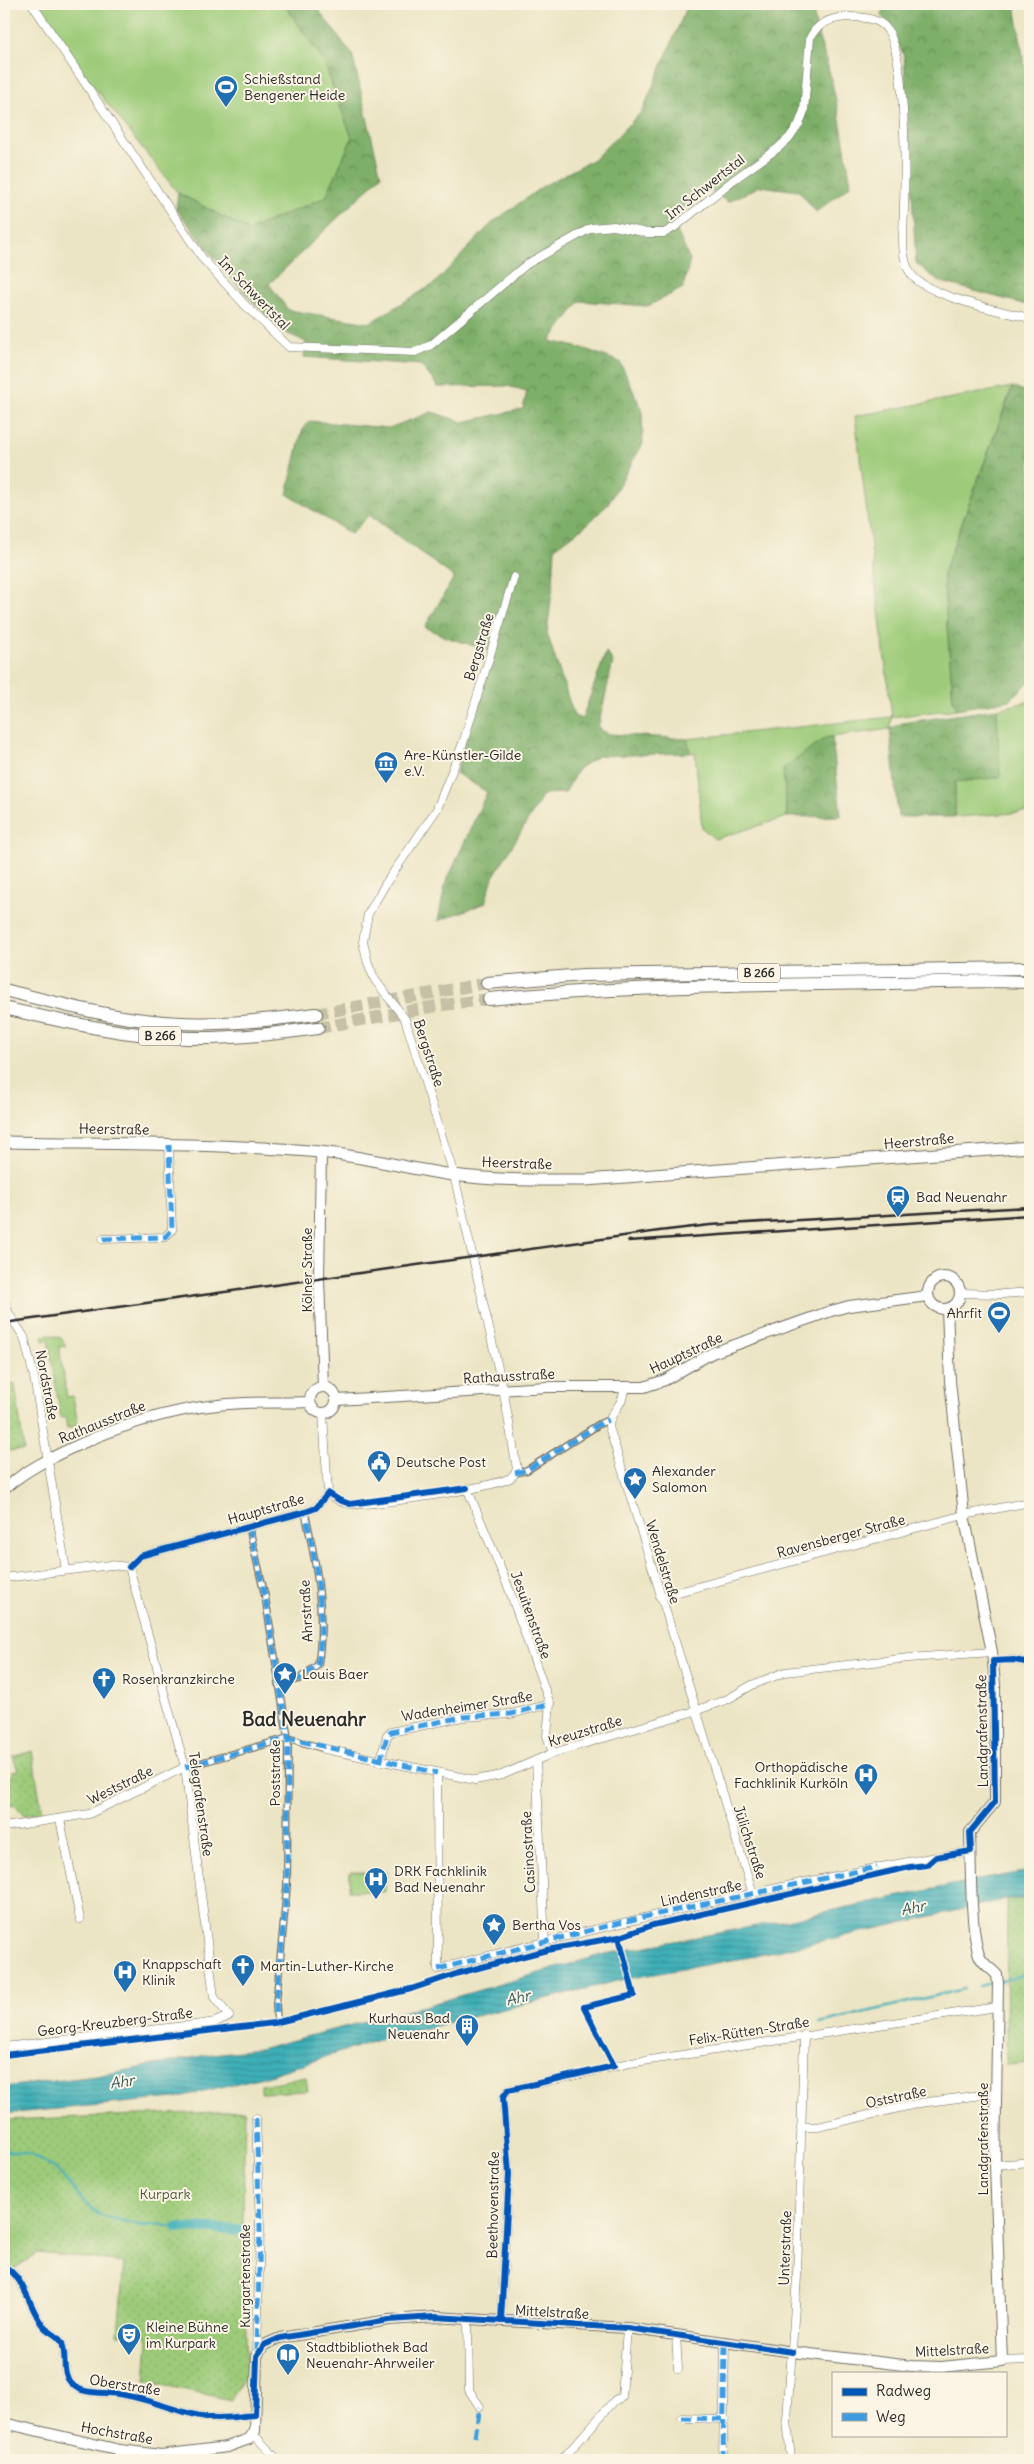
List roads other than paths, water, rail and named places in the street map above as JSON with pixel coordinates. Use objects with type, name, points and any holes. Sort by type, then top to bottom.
[{"type":"highway","name":"B 266","points":[[488,983],[584,975],[1030,968]]},
{"type":"highway","name":"B 266","points":[[992,981],[1030,990]]},
{"type":"highway","name":"B 266","points":[[489,999],[603,990],[992,981],[1030,982]]},
{"type":"highway","name":"B 266","points":[[4,990],[78,1008],[152,1021],[222,1023],[316,1014]]},
{"type":"highway","name":"B 266","points":[[4,1008],[116,1031],[161,1036],[231,1037],[318,1028]]},
{"type":"main road","name":"Heerstraße","points":[[4,1142],[169,1145],[321,1152],[454,1175],[517,1180],[586,1180],[1030,1147]]},
{"type":"street","name":"Im Schwertstal","points":[[32,4],[203,259],[245,305],[289,347],[415,352],[431,345],[527,264],[591,228],[614,226],[647,233],[664,233],[675,228],[732,181],[789,138],[799,124],[804,111],[810,38],[814,30],[821,24],[837,17],[858,17],[881,24],[886,28],[895,46],[904,146],[903,239],[905,262],[910,274],[921,285],[938,293],[1030,318]]},
{"type":"street","name":"Bergstraße","points":[[514,577],[463,744],[440,800],[368,914],[363,942],[368,963],[375,980],[406,1019],[454,1175],[503,1390],[517,1465],[516,1473]]},
{"type":"street","points":[[103,1239],[165,1237],[172,1230],[169,1145]]},
{"type":"street","name":"Kölner Straße","points":[[321,1152],[319,1279],[322,1387]]},
{"type":"street","points":[[943,1277],[955,1281],[960,1292],[956,1304],[947,1309],[934,1306],[928,1296],[931,1283],[943,1277]]},
{"type":"street","points":[[960,1292],[1002,1294],[1030,1292]]},
{"type":"street","name":"Hauptstraße","points":[[624,1388],[654,1384],[712,1353],[831,1311],[849,1306],[928,1296]]},
{"type":"street","name":"Nordstraße","points":[[4,1299],[9,1314],[24,1337],[34,1377],[66,1570]]},
{"type":"street","name":"Landgrafenstraße","points":[[947,1309],[950,1381],[964,1515],[993,1656],[995,1802],[970,1832],[974,1923],[980,1956],[986,1966],[997,1975],[998,1981],[995,2165],[1002,2361]]},
{"type":"street","points":[[322,1387],[331,1389],[337,1400],[333,1409],[323,1413],[316,1411],[310,1402],[313,1392],[322,1387]]},
{"type":"street","name":"Rathausstraße","points":[[337,1400],[547,1387],[624,1388]]},
{"type":"street","points":[[323,1413],[328,1493],[350,1504],[467,1488],[509,1479],[516,1473],[527,1470],[600,1423],[609,1420],[622,1403],[624,1388]]},
{"type":"street","name":"Rathausstraße","points":[[4,1488],[18,1477],[47,1460],[133,1422],[172,1412],[246,1402],[310,1402]]},
{"type":"street","name":"Wendelstraße","points":[[609,1420],[609,1427],[695,1711]]},
{"type":"street","name":"Jesuitenstraße","points":[[467,1488],[509,1589],[550,1704],[547,1736],[553,1753]]},
{"type":"street","name":"Hauptstraße","points":[[129,1567],[140,1556],[316,1508],[328,1493]]},
{"type":"street","name":"Ravensberger Straße","points":[[660,1597],[964,1515],[1030,1502]]},
{"type":"street","name":"Ahrstraße","points":[[278,1684],[299,1679],[318,1665],[322,1642],[316,1563],[304,1512]]},
{"type":"street","name":"Poststraße","points":[[249,1526],[265,1596],[288,1738],[287,1886],[276,2004],[277,2023]]},
{"type":"street","points":[[4,1578],[111,1565],[129,1567]]},
{"type":"street","name":"Telegrafenstraße","points":[[129,1567],[185,1767],[214,1997],[229,2016]]},
{"type":"street","name":"Kreuzstraße","points":[[288,1738],[380,1762],[475,1780],[502,1775],[553,1753],[695,1711],[785,1672],[909,1658],[993,1656],[1004,1660],[1030,1663]]},
{"type":"street","name":"Wadenheimer Straße","points":[[380,1762],[387,1736],[391,1732],[462,1717],[511,1714],[550,1704]]},
{"type":"street","name":"Jülichstraße","points":[[695,1711],[753,1894]]},
{"type":"street","points":[[185,1767],[288,1738]]},
{"type":"street","name":"Casinostraße","points":[[536,1761],[545,1941]]},
{"type":"street","name":"Weststraße","points":[[4,1827],[89,1814],[185,1767]]},
{"type":"street","name":"Lindenstraße","points":[[437,1774],[438,1968],[545,1941],[856,1871],[971,1851]]},
{"type":"street","points":[[60,1819],[80,1919]]},
{"type":"street","name":"Felix-Rütten-Straße","points":[[508,2090],[630,2063],[997,2007]]},
{"type":"street","name":"Georg-Kreuzberg-Straße","points":[[4,2047],[202,2024],[215,2022],[229,2016]]},
{"type":"street","name":"Unterstraße","points":[[791,2460],[787,2420],[793,2352],[804,2035]]},
{"type":"street","name":"Beethovenstraße","points":[[501,2321],[509,2174],[503,2097],[508,2090]]},
{"type":"street","name":"Oststraße","points":[[802,2127],[818,2126],[920,2103],[997,2094]]},
{"type":"street","name":"Kurgartenstraße","points":[[253,2434],[260,2227],[256,2118]]},
{"type":"street","points":[[995,2165],[1030,2162]]},
{"type":"street","name":"Oberstraße","points":[[4,2266],[9,2269],[23,2287],[44,2326],[60,2339],[63,2346],[65,2374],[73,2386],[80,2390],[156,2401],[207,2417],[255,2415]]},
{"type":"street","name":"Mittelstraße","points":[[256,2356],[264,2345],[280,2338],[389,2320],[435,2317],[627,2328],[725,2343],[912,2366],[941,2367],[1030,2360]]},
{"type":"street","points":[[468,2320],[469,2390],[480,2407]]},
{"type":"street","points":[[558,2460],[568,2454],[615,2400],[622,2397],[627,2328]]},
{"type":"street","points":[[676,2336],[678,2369]]},
{"type":"street","points":[[723,2460],[725,2343]]},
{"type":"street","points":[[682,2418],[725,2419]]},
{"type":"street","name":"Hochstraße","points":[[4,2424],[119,2455],[161,2455],[227,2447],[249,2439],[253,2434]]},
{"type":"street","points":[[253,2434],[278,2460]]},
{"type":"water","name":"Ahr","points":[[1030,1871],[1030,1899],[1007,1899],[755,1956],[626,1979],[378,2040],[263,2077],[175,2098],[4,2114],[4,2087],[96,2076],[212,2054],[259,2049],[424,2006],[605,1954],[772,1923],[972,1881]]},
{"type":"waterway","points":[[1000,1981],[1030,1974]]},
{"type":"waterway","points":[[979,1986],[995,1982]]},
{"type":"waterway","points":[[820,2023],[964,1989]]},
{"type":"waterway","points":[[4,2150],[29,2154],[56,2169],[86,2204],[101,2216],[144,2226],[157,2224],[177,2228]]},
{"type":"waterway","points":[[177,2228],[244,2230]]},
{"type":"tunnel","points":[[316,1014],[487,983]]},
{"type":"tunnel","points":[[318,1028],[436,1006],[489,999]]},
{"type":"railway","points":[[4,1323],[710,1225],[1030,1207]]},
{"type":"railway","points":[[628,1241],[1030,1215]]},
{"type":"place","name":"Schießstand Bengener Heide","points":[[226,108]]},
{"type":"place","name":"Are-Künstler-Gilde e.V.","points":[[386,784]]},
{"type":"place","name":"Bad Neuenahr","points":[[898,1218]]},
{"type":"place","name":"Ahrfit","points":[[999,1334]]},
{"type":"place","name":"Deutsche Post","points":[[379,1483]]},
{"type":"place","name":"Alexander Salomon","points":[[635,1500]]},
{"type":"place","name":"Louis Baer","points":[[285,1695]]},
{"type":"place","name":"Rosenkranzkirche","points":[[104,1700]]},
{"type":"place","name":"Orthopädische Fachklinik Kurköln","points":[[866,1796]]},
{"type":"place","name":"DRK Fachklinik Bad Neuenahr","points":[[376,1900]]},
{"type":"place","name":"Bertha Vos","points":[[494,1946]]},
{"type":"place","name":"Martin-Luther-Kirche","points":[[243,1987]]},
{"type":"place","name":"Knappschaft Klinik","points":[[125,1993]]},
{"type":"place","name":"Kurhaus Bad Neuenahr","points":[[467,2047]]},
{"type":"place","name":"Kleine Bühne im Kurpark","points":[[129,2356]]},
{"type":"place","name":"Stadtbibliothek Bad Neuenahr-Ahrweiler","points":[[288,2376]]},
{"type":"district","name":"Bad Neuenahr","points":[[304,1719]]},
{"type":"park label","name":"Kurpark","points":[[165,2194]]}]
